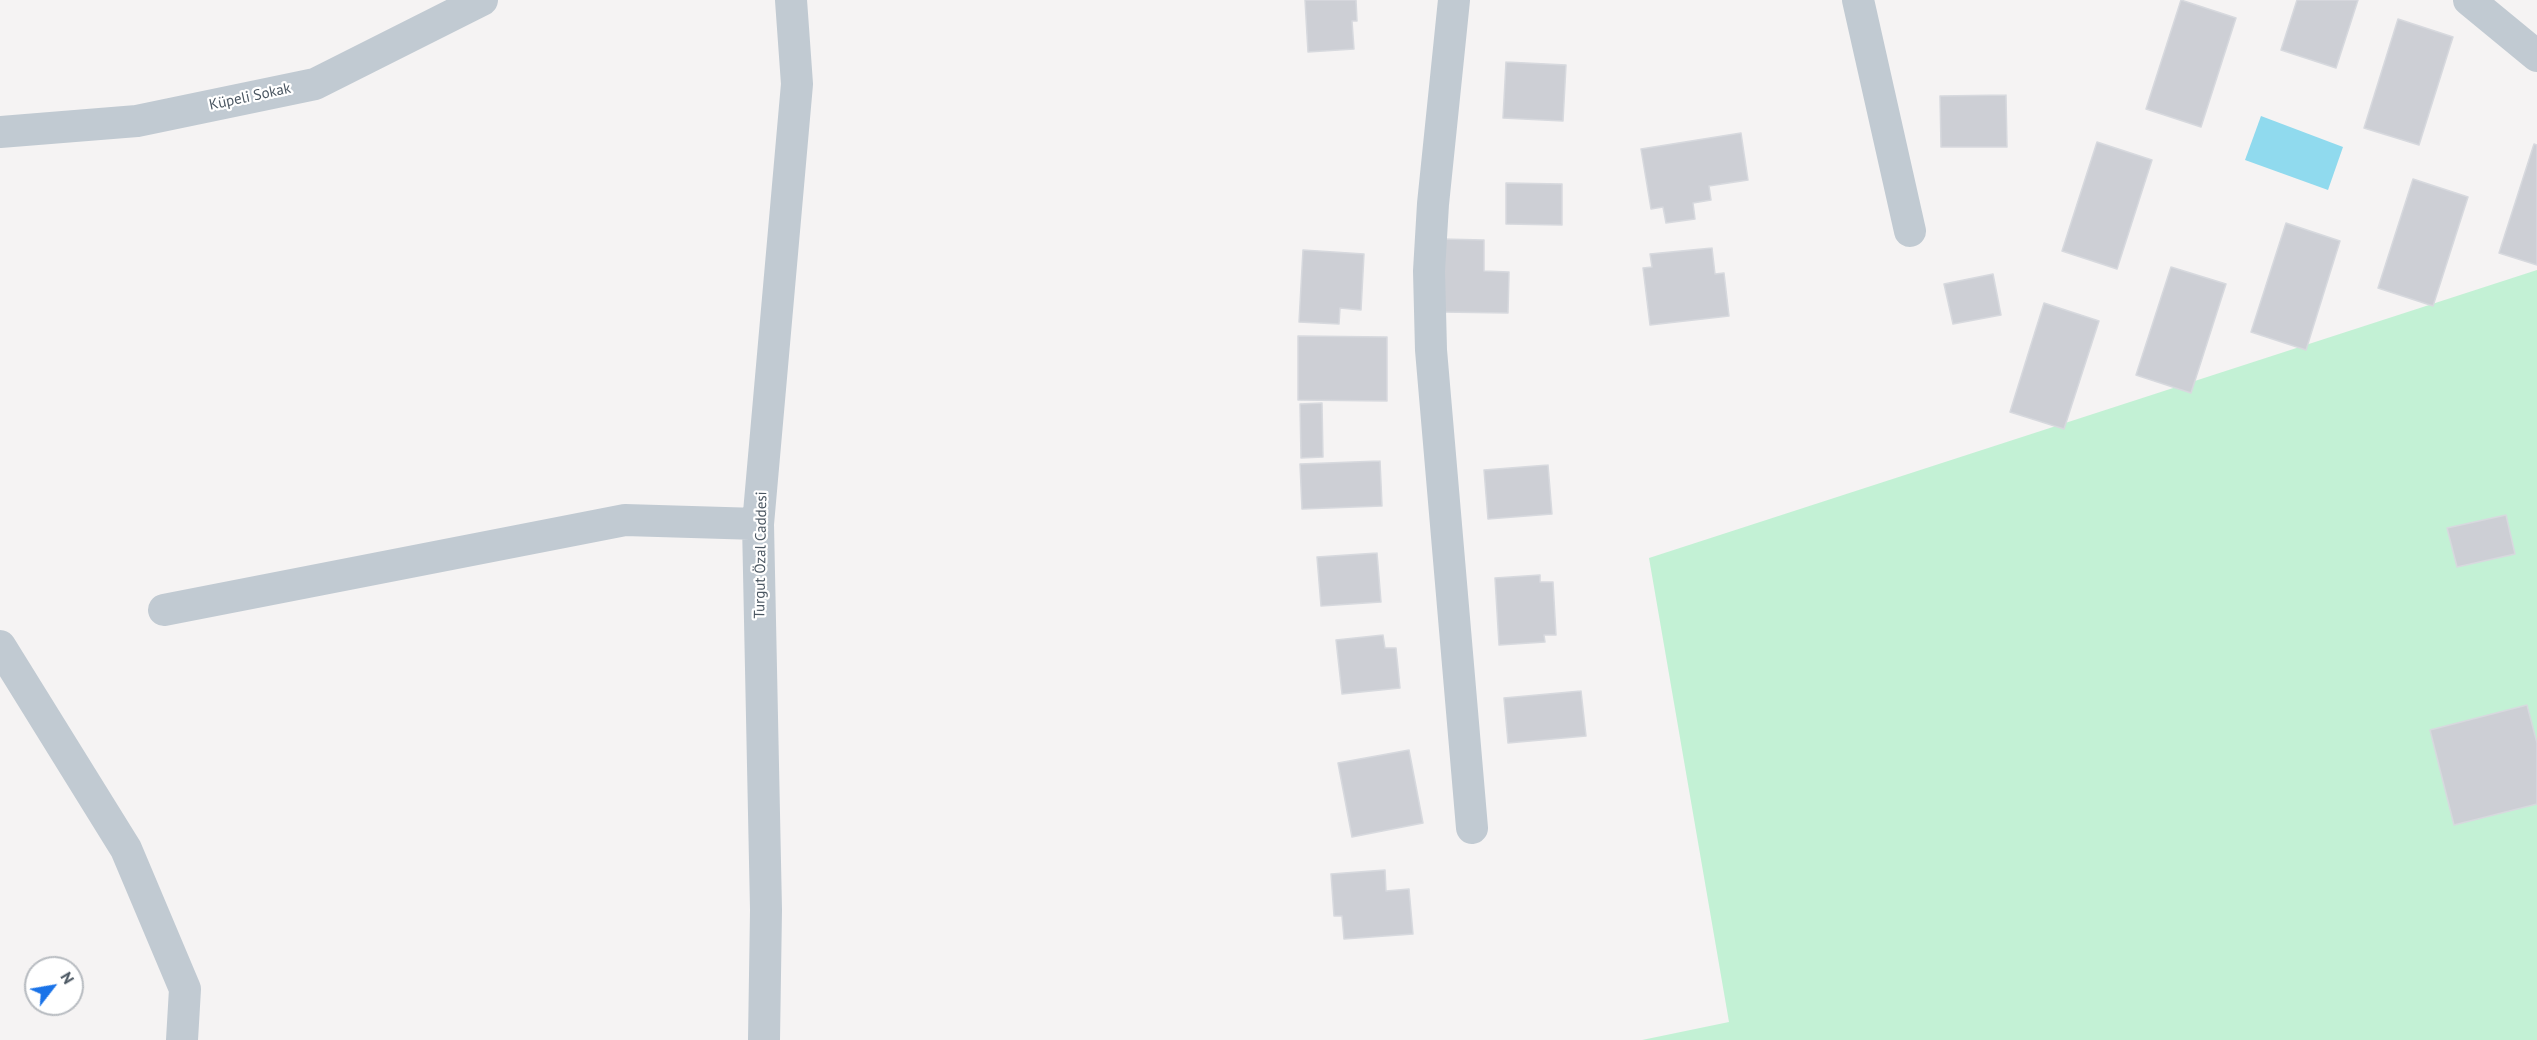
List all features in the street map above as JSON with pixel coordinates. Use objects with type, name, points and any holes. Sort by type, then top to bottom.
[{"type":"street","name":"Küpeli Sokak","points":[[0,132],[137,121],[315,84],[482,0]]},
{"type":"street","name":"Turgut Özal Caddesi","points":[[764,1040],[766,910],[758,524],[797,84],[791,0]]},
{"type":"street","points":[[1454,0],[1433,204],[1429,271],[1431,350],[1472,828]]},
{"type":"street","points":[[1858,0],[1910,231]]},
{"type":"street","points":[[2469,0],[2537,56]]},
{"type":"street","points":[[164,610],[625,520],[758,524]]},
{"type":"street","points":[[0,646],[126,849],[185,989],[182,1040]]},
{"type":"green space","points":[[2537,270],[2537,1040],[1642,1040],[1729,1022],[1649,558]]},
{"type":"water","points":[[2261,116],[2343,147],[2328,190],[2245,160]]},
{"type":"building","points":[[1305,0],[1356,0],[1357,21],[1352,21],[1354,49],[1308,52]]},
{"type":"building","points":[[2181,0],[2236,18],[2201,127],[2146,109]]},
{"type":"building","points":[[2297,0],[2358,0],[2336,68],[2281,50]]},
{"type":"building","points":[[2398,19],[2453,37],[2419,145],[2364,128]]},
{"type":"building","points":[[1506,62],[1566,65],[1563,121],[1503,118]]},
{"type":"building","points":[[2006,95],[2007,147],[1941,147],[1940,96]]},
{"type":"building","points":[[1741,133],[1748,180],[1709,186],[1711,200],[1693,203],[1695,219],[1666,223],[1663,207],[1651,209],[1641,149]]},
{"type":"building","points":[[2097,142],[2152,160],[2117,269],[2062,251]]},
{"type":"building","points":[[2534,144],[2537,145],[2537,265],[2499,253]]},
{"type":"building","points":[[2413,179],[2468,197],[2433,306],[2378,288]]},
{"type":"building","points":[[1506,183],[1562,184],[1562,225],[1506,224]]},
{"type":"building","points":[[2286,223],[2340,241],[2306,350],[2251,332]]},
{"type":"building","points":[[1442,239],[1484,240],[1484,271],[1509,272],[1508,313],[1441,312]]},
{"type":"building","points":[[1712,248],[1715,274],[1724,273],[1729,316],[1650,325],[1643,268],[1652,267],[1650,254]]},
{"type":"building","points":[[1303,250],[1364,254],[1361,310],[1340,308],[1339,324],[1299,322]]},
{"type":"building","points":[[2171,267],[2226,284],[2191,393],[2136,375]]},
{"type":"building","points":[[1993,274],[2001,315],[1953,324],[1944,284]]},
{"type":"building","points":[[2044,303],[2099,321],[2064,429],[2010,412]]},
{"type":"building","points":[[1298,336],[1387,337],[1387,401],[1298,400]]},
{"type":"building","points":[[1322,403],[1323,457],[1301,458],[1300,404]]},
{"type":"building","points":[[1380,461],[1382,506],[1302,509],[1300,464]]},
{"type":"building","points":[[1548,465],[1552,514],[1488,519],[1484,470]]},
{"type":"building","points":[[2506,515],[2515,554],[2457,567],[2447,528]]},
{"type":"building","points":[[1377,553],[1381,602],[1321,606],[1317,557]]},
{"type":"building","points":[[1540,575],[1540,582],[1553,582],[1556,635],[1544,635],[1545,642],[1499,645],[1495,578]]},
{"type":"building","points":[[1383,635],[1385,648],[1396,648],[1400,688],[1342,694],[1336,640]]},
{"type":"building","points":[[1581,691],[1586,736],[1508,743],[1504,698]]},
{"type":"building","points":[[2527,705],[2537,743],[2537,804],[2454,825],[2430,730]]},
{"type":"building","points":[[1409,750],[1423,823],[1352,837],[1338,763]]},
{"type":"building","points":[[1385,870],[1386,891],[1409,889],[1413,934],[1344,939],[1342,916],[1334,916],[1331,874]]}]
